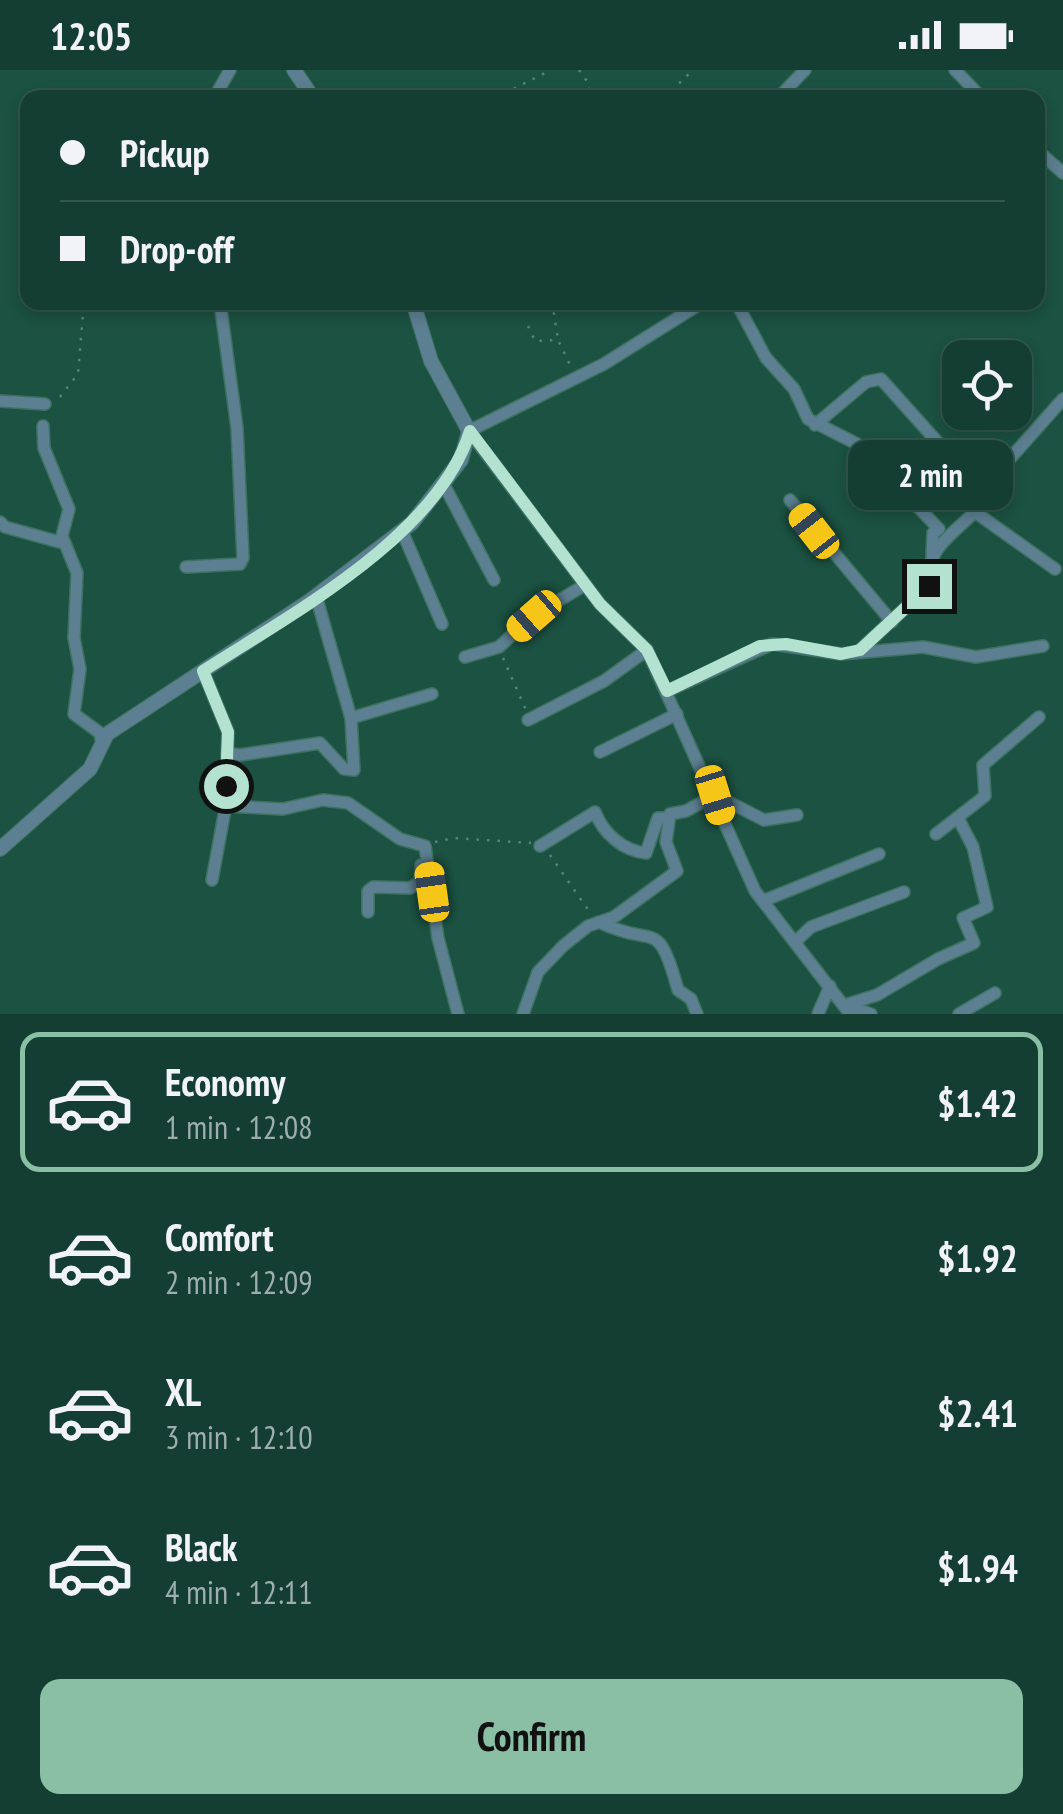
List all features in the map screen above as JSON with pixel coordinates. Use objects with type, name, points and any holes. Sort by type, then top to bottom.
[{"type":"street","points":[[785,90],[804,70]]},
{"type":"street","points":[[955,70],[974,90]]},
{"type":"street","points":[[186,567],[240,564],[243,558],[237,428],[221,310]]},
{"type":"street","points":[[415,310],[430,361],[470,431],[585,584],[647,650],[763,901],[847,1010],[871,1014]]},
{"type":"street","points":[[0,848],[90,769],[107,734],[316,596],[402,531],[461,460],[470,431],[576,378],[690,310]]},
{"type":"street","points":[[740,310],[766,358],[778,367],[816,425],[860,445],[939,529],[934,533],[932,556]]},
{"type":"street","points":[[816,425],[866,382],[881,379],[976,485],[996,466],[1007,462],[1063,399]]},
{"type":"street","points":[[0,400],[45,404]]},
{"type":"street","points":[[42,426],[44,448],[69,509],[63,542],[77,573],[74,638],[80,670],[74,714],[100,733],[102,744]]},
{"type":"street","points":[[443,482],[494,580]]},
{"type":"street","points":[[790,500],[892,622]]},
{"type":"street","points":[[860,650],[929,586],[925,568],[932,556],[975,512],[1055,569]]},
{"type":"street","points":[[0,522],[4,527],[63,542]]},
{"type":"street","points":[[402,531],[442,624]]},
{"type":"street","points":[[466,657],[499,648],[534,616],[585,584]]},
{"type":"street","points":[[228,753],[240,756],[320,743],[344,770],[354,770],[351,718],[316,596]]},
{"type":"street","points":[[667,691],[760,646],[786,644],[841,654],[923,647],[946,655],[976,657],[1043,646]]},
{"type":"street","points":[[528,720],[604,681],[647,650]]},
{"type":"street","points":[[203,671],[226,723],[228,753],[226,806],[212,880]]},
{"type":"street","points":[[351,718],[432,694]]},
{"type":"street","points":[[600,752],[676,714]]},
{"type":"street","points":[[936,834],[985,796],[983,765],[1039,716]]},
{"type":"street","points":[[715,795],[764,820],[796,815]]},
{"type":"street","points":[[540,846],[595,812],[602,830],[636,852],[646,853],[658,818],[669,818],[715,795]]},
{"type":"street","points":[[226,806],[283,809],[323,800],[348,804],[400,839],[422,846]]},
{"type":"street","points":[[523,1014],[546,962],[676,871],[666,842],[669,818]]},
{"type":"street","points":[[847,1010],[938,959],[974,944],[964,918],[988,908],[973,847],[958,818]]},
{"type":"street","points":[[368,912],[368,890],[372,886],[410,888],[420,882],[422,846]]},
{"type":"street","points":[[422,846],[438,938],[458,1014]]},
{"type":"street","points":[[763,901],[880,854]]},
{"type":"street","points":[[794,942],[811,927],[904,892]]},
{"type":"street","points":[[599,922],[656,939],[669,952],[678,990],[691,999],[697,1014]]},
{"type":"street","points":[[818,1014],[830,986]]},
{"type":"street","points":[[959,1014],[996,992]]},
{"type":"path","points":[[511,90],[551,70]]},
{"type":"path","points":[[672,90],[693,70]]},
{"type":"path","points":[[60,397],[78,374],[83,310]]},
{"type":"path","points":[[553,310],[558,340],[576,378]]},
{"type":"path","points":[[528,326],[534,341],[558,340]]},
{"type":"path","points":[[499,648],[528,720]]},
{"type":"path","points":[[422,846],[453,838],[540,846],[599,922]]},
{"type":"route","points":[[226,786],[228,732],[203,671],[308,602],[412,523],[461,460],[470,431],[600,604],[647,650],[667,691],[760,646],[786,644],[841,654],[860,650],[913,605],[929,586]]}]
